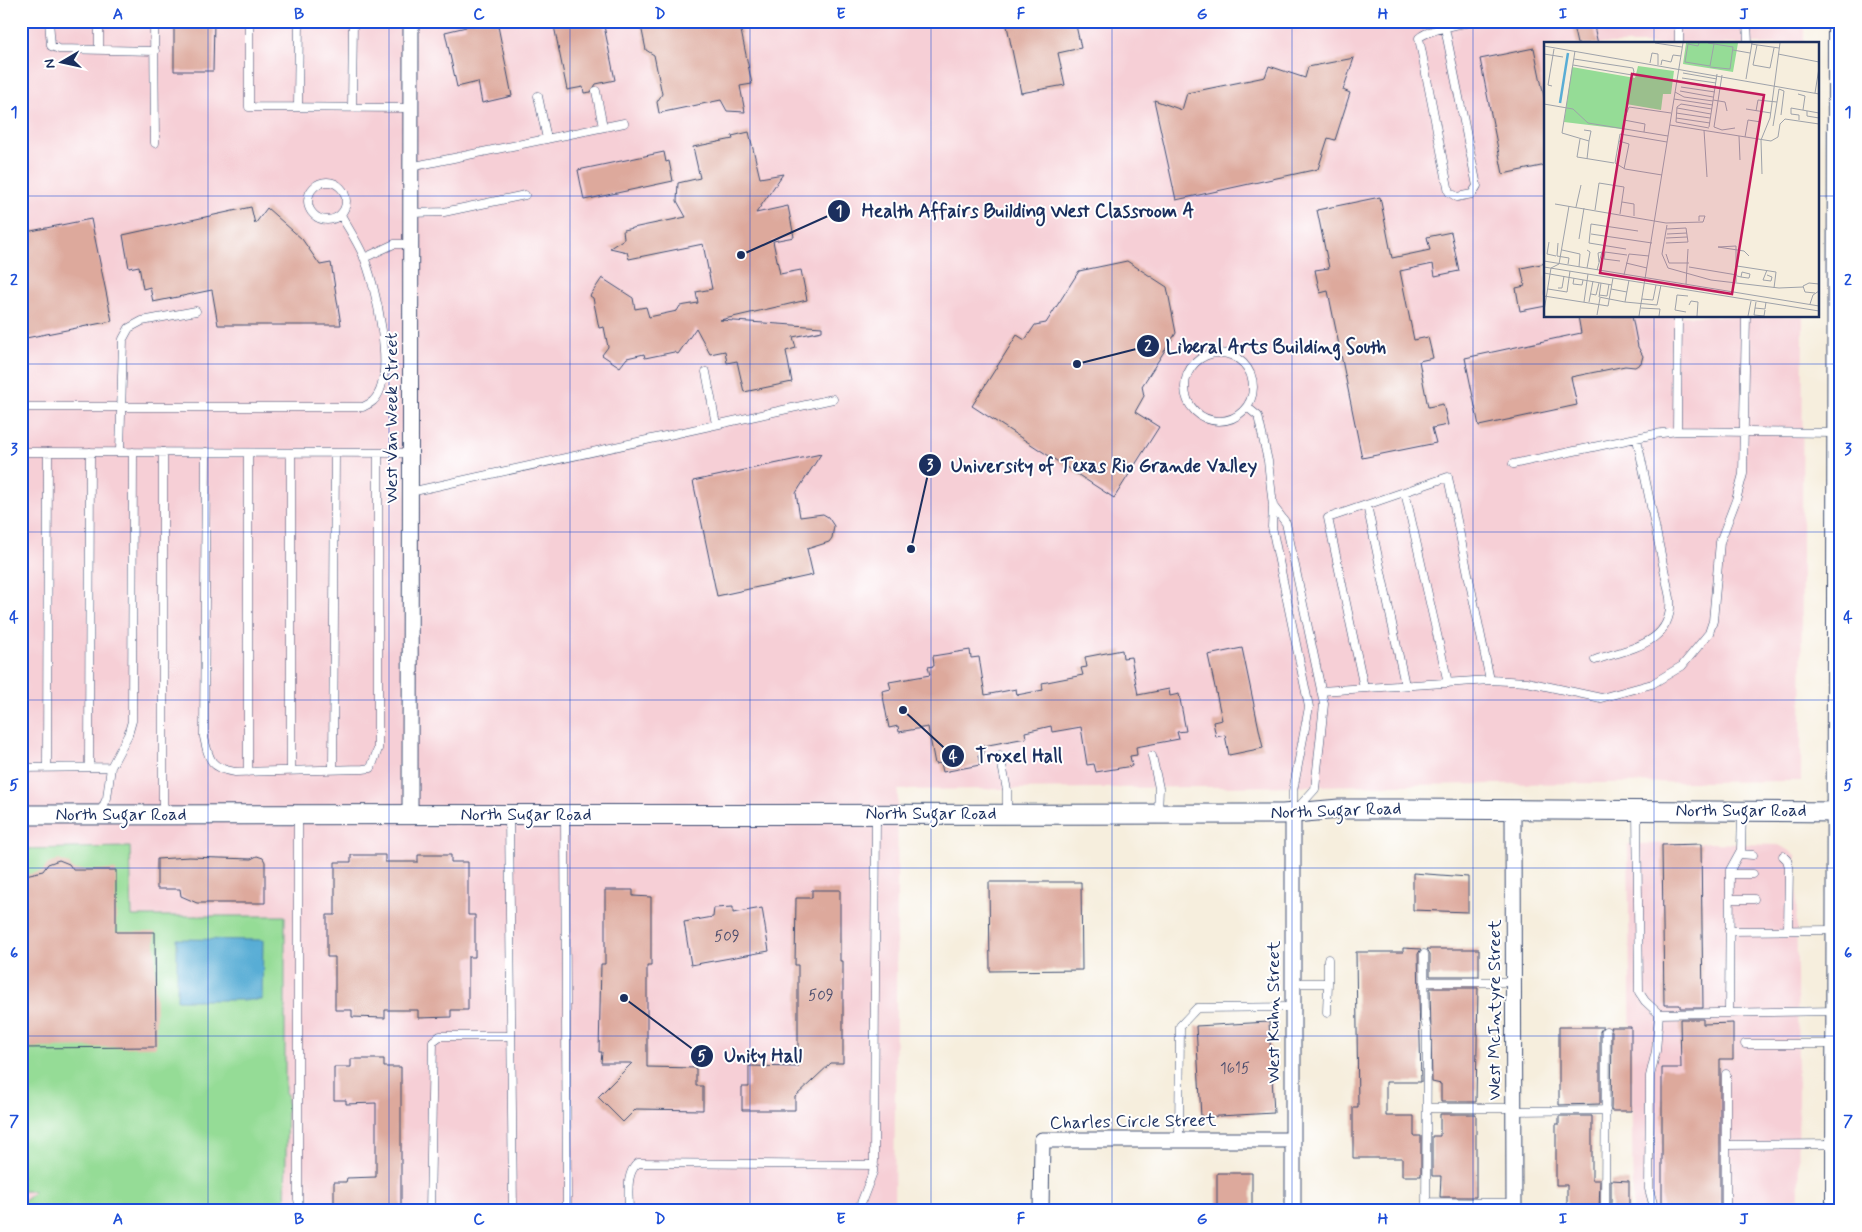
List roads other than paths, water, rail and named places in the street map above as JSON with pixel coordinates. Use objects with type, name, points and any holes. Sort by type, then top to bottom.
[{"type":"main road","points":[[1838,1211],[1840,21]]},
{"type":"street","name":"West Van Week Street","points":[[410,815],[411,21]]},
{"type":"street","name":"North Sugar Road","points":[[21,815],[1158,814],[1294,813],[1339,809],[1637,809],[1840,812]]},
{"type":"street","name":"West McIntyre Street","points":[[1513,809],[1514,1207]]},
{"type":"street","name":"West Kuhn Street","points":[[1293,1211],[1294,813]]},
{"type":"street","name":"Charles Circle Street","points":[[1041,1211],[1042,1140],[1293,1140]]},
{"type":"lane","points":[[49,21],[51,46],[59,49],[155,51]]},
{"type":"lane","points":[[99,21],[99,50]]},
{"type":"lane","points":[[154,21],[155,143]]},
{"type":"lane","points":[[249,21],[249,107],[410,108]]},
{"type":"lane","points":[[298,107],[299,21]]},
{"type":"lane","points":[[352,107],[353,21]]},
{"type":"lane","points":[[1445,25],[1477,186],[1472,194],[1457,196],[1449,192],[1419,38],[1423,33],[1445,25],[1475,21]]},
{"type":"lane","points":[[1679,21],[1679,42]]},
{"type":"lane","points":[[1747,21],[1748,42]]},
{"type":"lane","points":[[596,91],[603,127]]},
{"type":"lane","points":[[538,96],[548,139]]},
{"type":"lane","points":[[410,167],[624,123]]},
{"type":"lane","points":[[327,181],[339,185],[346,196],[341,215],[330,220],[317,218],[312,214],[309,209],[308,196],[314,186],[327,181]]},
{"type":"lane","points":[[411,213],[444,212],[525,194]]},
{"type":"lane","points":[[21,407],[363,407],[374,401],[380,390],[384,363],[383,329],[372,279],[364,258],[341,215]]},
{"type":"lane","points":[[364,258],[394,244],[411,244]]},
{"type":"lane","points":[[120,452],[123,339],[129,328],[142,321],[196,311]]},
{"type":"lane","points":[[1677,431],[1678,318]]},
{"type":"lane","points":[[1321,691],[1490,680],[1527,682],[1601,698],[1641,689],[1682,666],[1703,642],[1713,621],[1720,542],[1736,500],[1743,474],[1742,432],[1746,318]]},
{"type":"lane","points":[[1219,352],[1231,354],[1240,359],[1248,368],[1253,384],[1252,396],[1247,406],[1239,415],[1228,420],[1206,419],[1196,412],[1189,403],[1185,392],[1188,372],[1193,364],[1202,356],[1219,352]]},
{"type":"lane","points":[[706,372],[716,424]]},
{"type":"lane","points":[[410,492],[834,399]]},
{"type":"lane","points":[[1247,406],[1258,416],[1268,461],[1273,506],[1272,527],[1309,707],[1293,791],[1294,813]]},
{"type":"lane","points":[[1513,464],[1677,431],[1840,433]]},
{"type":"lane","points":[[1595,660],[1651,640],[1667,625],[1671,607],[1637,439]]},
{"type":"lane","points":[[21,452],[410,453]]},
{"type":"lane","points":[[47,768],[48,452]]},
{"type":"lane","points":[[89,767],[90,452]]},
{"type":"lane","points":[[98,815],[107,798],[111,767],[121,751],[132,721],[133,452]]},
{"type":"lane","points":[[163,452],[163,815]]},
{"type":"lane","points":[[206,452],[204,738],[207,752],[212,762],[220,769],[248,772],[371,768],[378,749],[378,453]]},
{"type":"lane","points":[[248,452],[248,772]]},
{"type":"lane","points":[[291,452],[291,770]]},
{"type":"lane","points":[[333,769],[335,453]]},
{"type":"lane","points":[[1364,688],[1328,518],[1448,477],[1490,680]]},
{"type":"lane","points":[[1406,492],[1448,683]]},
{"type":"lane","points":[[1367,505],[1405,685]]},
{"type":"lane","points":[[1273,506],[1286,523],[1321,691],[1323,711],[1315,789],[1294,813]]},
{"type":"lane","points":[[1309,707],[1323,711]]},
{"type":"lane","points":[[1000,755],[1007,790],[1007,814]]},
{"type":"lane","points":[[1152,756],[1159,788],[1158,814]]},
{"type":"lane","points":[[21,768],[111,767]]},
{"type":"lane","points":[[1637,809],[1639,992],[1645,1001],[1660,1014],[1839,1011]]},
{"type":"lane","points":[[1729,1012],[1730,874],[1741,850],[1742,812]]},
{"type":"lane","points":[[858,1211],[874,1165],[876,814]]},
{"type":"lane","points":[[298,815],[298,1199],[300,1211]]},
{"type":"lane","points":[[509,815],[514,1211]]},
{"type":"lane","points":[[565,815],[567,1211]]},
{"type":"lane","points":[[1739,854],[1753,855]]},
{"type":"lane","points":[[1783,856],[1787,860],[1785,899],[1788,930]]},
{"type":"lane","points":[[1730,874],[1753,874]]},
{"type":"lane","points":[[1730,899],[1754,899]]},
{"type":"lane","points":[[1729,931],[1839,930]]},
{"type":"lane","points":[[1424,954],[1425,1019],[1428,1030],[1426,1207],[1514,1207]]},
{"type":"lane","points":[[1327,1012],[1328,959]]},
{"type":"lane","points":[[1424,982],[1513,982]]},
{"type":"lane","points":[[1293,983],[1328,983]]},
{"type":"lane","points":[[1179,1140],[1180,1026],[1197,1008],[1293,1007]]},
{"type":"lane","points":[[1655,1211],[1649,1189],[1650,1076],[1656,1051],[1660,1014]]},
{"type":"lane","points":[[1605,1211],[1606,1031]]},
{"type":"lane","points":[[430,1211],[433,1040],[440,1036],[511,1036]]},
{"type":"lane","points":[[1745,1044],[1839,1044]]},
{"type":"lane","points":[[1726,1074],[1726,1211]]},
{"type":"lane","points":[[1427,1108],[1606,1110]]},
{"type":"lane","points":[[1726,1145],[1838,1144]]},
{"type":"lane","points":[[629,1211],[630,1178],[632,1168],[638,1163],[874,1165]]},
{"type":"water","points":[[177,939],[263,940],[262,1000],[177,1000]]},
{"type":"place","name":"Health Affairs Building West Classroom A","points":[[741,255]]},
{"type":"place","name":"Liberal Arts Building South","points":[[1077,364]]},
{"type":"place","name":"University of Texas Rio Grande Valley","points":[[911,549]]},
{"type":"place","name":"Troxel Hall","points":[[903,710]]},
{"type":"place","name":"Unity Hall","points":[[624,998]]}]
